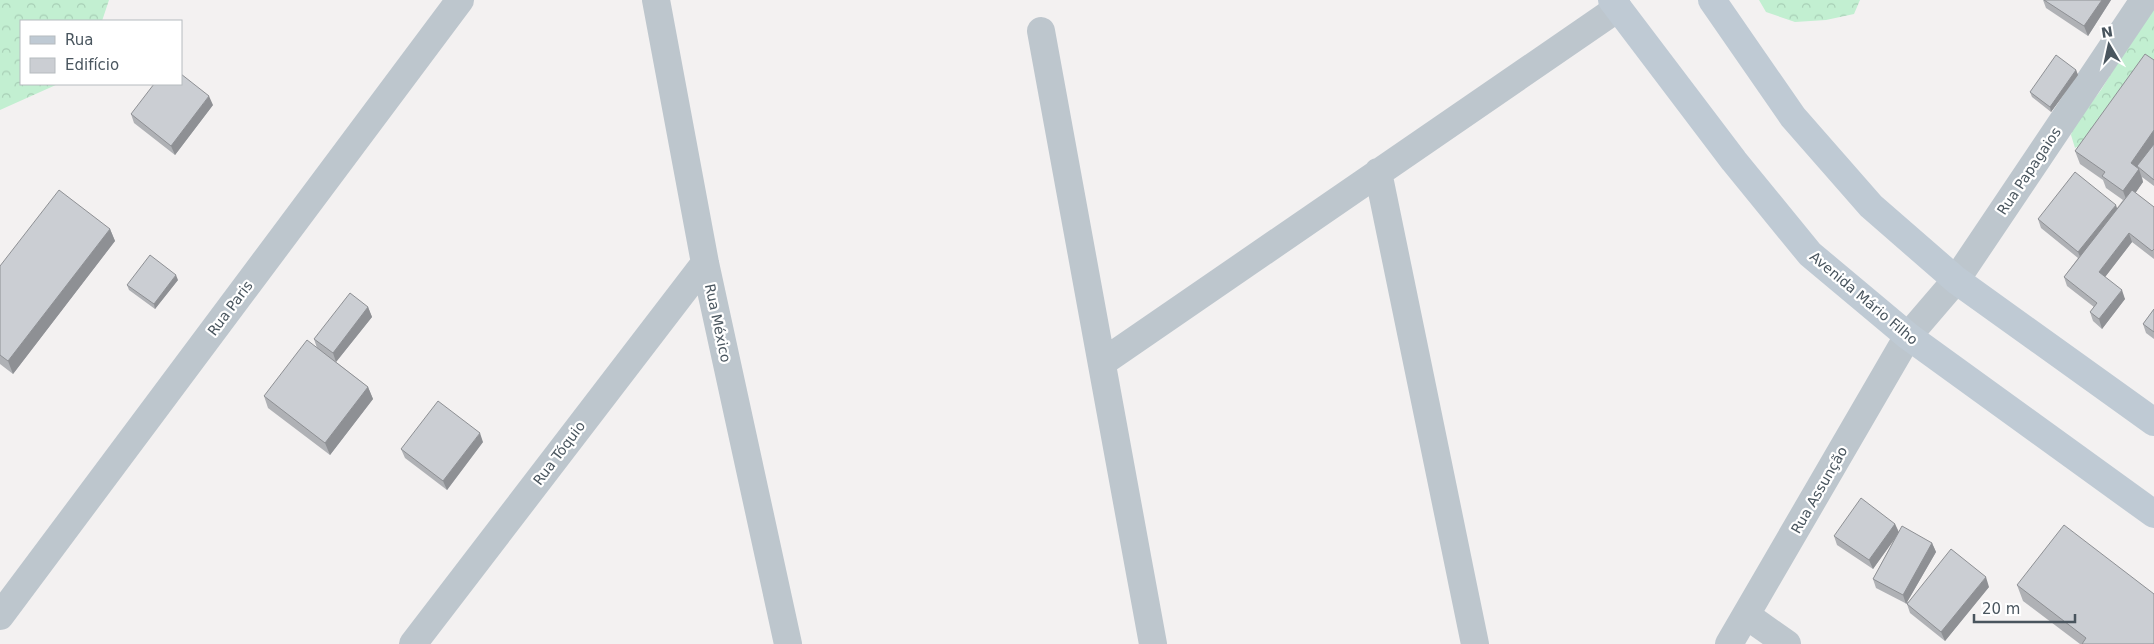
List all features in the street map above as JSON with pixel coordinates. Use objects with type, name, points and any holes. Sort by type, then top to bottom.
[{"type":"main road","points":[[1712,0],[1793,117],[1871,206],[1956,280],[2154,422]]},
{"type":"main road","name":"Avenida Mário Filho","points":[[1615,4],[1734,161],[1810,254],[1908,336],[2154,514]]},
{"type":"street","name":"Rua Paris","points":[[0,616],[460,0]]},
{"type":"street","name":"Rua México","points":[[656,0],[705,263],[788,644]]},
{"type":"street","name":"Rua Papagaios","points":[[1908,336],[1956,280],[2144,0]]},
{"type":"street","points":[[2148,0],[2154,4]]},
{"type":"street","points":[[1103,362],[1378,172],[1615,4]]},
{"type":"street","points":[[1041,31],[1153,644]]},
{"type":"street","points":[[1378,172],[1475,644]]},
{"type":"street","name":"Rua Tóquio","points":[[413,644],[705,263]]},
{"type":"street","name":"Rua Assunção","points":[[1729,644],[1908,336]]},
{"type":"street","points":[[1746,615],[1787,644]]},
{"type":"green space","points":[[0,0],[109,0],[102,20],[20,20],[20,85],[56,85],[0,110]]},
{"type":"green space","points":[[1759,0],[1860,0],[1854,14],[1826,20],[1795,22],[1766,12]]},
{"type":"green space","points":[[2154,2],[2154,66],[2088,141],[2075,148],[2071,135],[2075,121],[2082,115],[2101,90]]},
{"type":"building","points":[[2044,0],[2102,0],[2084,26]]},
{"type":"building","points":[[2145,54],[2154,60],[2154,130],[2131,163],[2139,169],[2123,191],[2102,176],[2105,172],[2075,151]]},
{"type":"building","points":[[2056,55],[2076,70],[2050,107],[2030,92]]},
{"type":"building","points":[[182,75],[209,96],[171,146],[131,114],[153,85],[182,85]]},
{"type":"building","points":[[2154,144],[2154,180],[2137,166]]},
{"type":"building","points":[[2075,172],[2116,205],[2078,252],[2038,219]]},
{"type":"building","points":[[59,190],[110,229],[8,361],[0,355],[0,266]]},
{"type":"building","points":[[2132,190],[2154,207],[2154,249],[2152,251],[2129,233],[2099,272],[2122,290],[2099,319],[2090,312],[2097,303],[2064,277]]},
{"type":"building","points":[[150,255],[176,275],[154,304],[127,285]]},
{"type":"building","points":[[350,293],[368,307],[333,353],[314,339]]},
{"type":"building","points":[[2154,309],[2154,332],[2143,324]]},
{"type":"building","points":[[307,340],[368,387],[325,443],[264,396]]},
{"type":"building","points":[[438,401],[480,433],[443,481],[401,449]]},
{"type":"building","points":[[1861,498],[1895,524],[1869,560],[1834,536]]},
{"type":"building","points":[[2064,525],[2154,594],[2154,644],[2082,644],[2086,638],[2017,585]]},
{"type":"building","points":[[1902,526],[1932,543],[1903,595],[1873,579]]},
{"type":"building","points":[[1951,549],[1986,577],[1941,632],[1907,604]]}]
